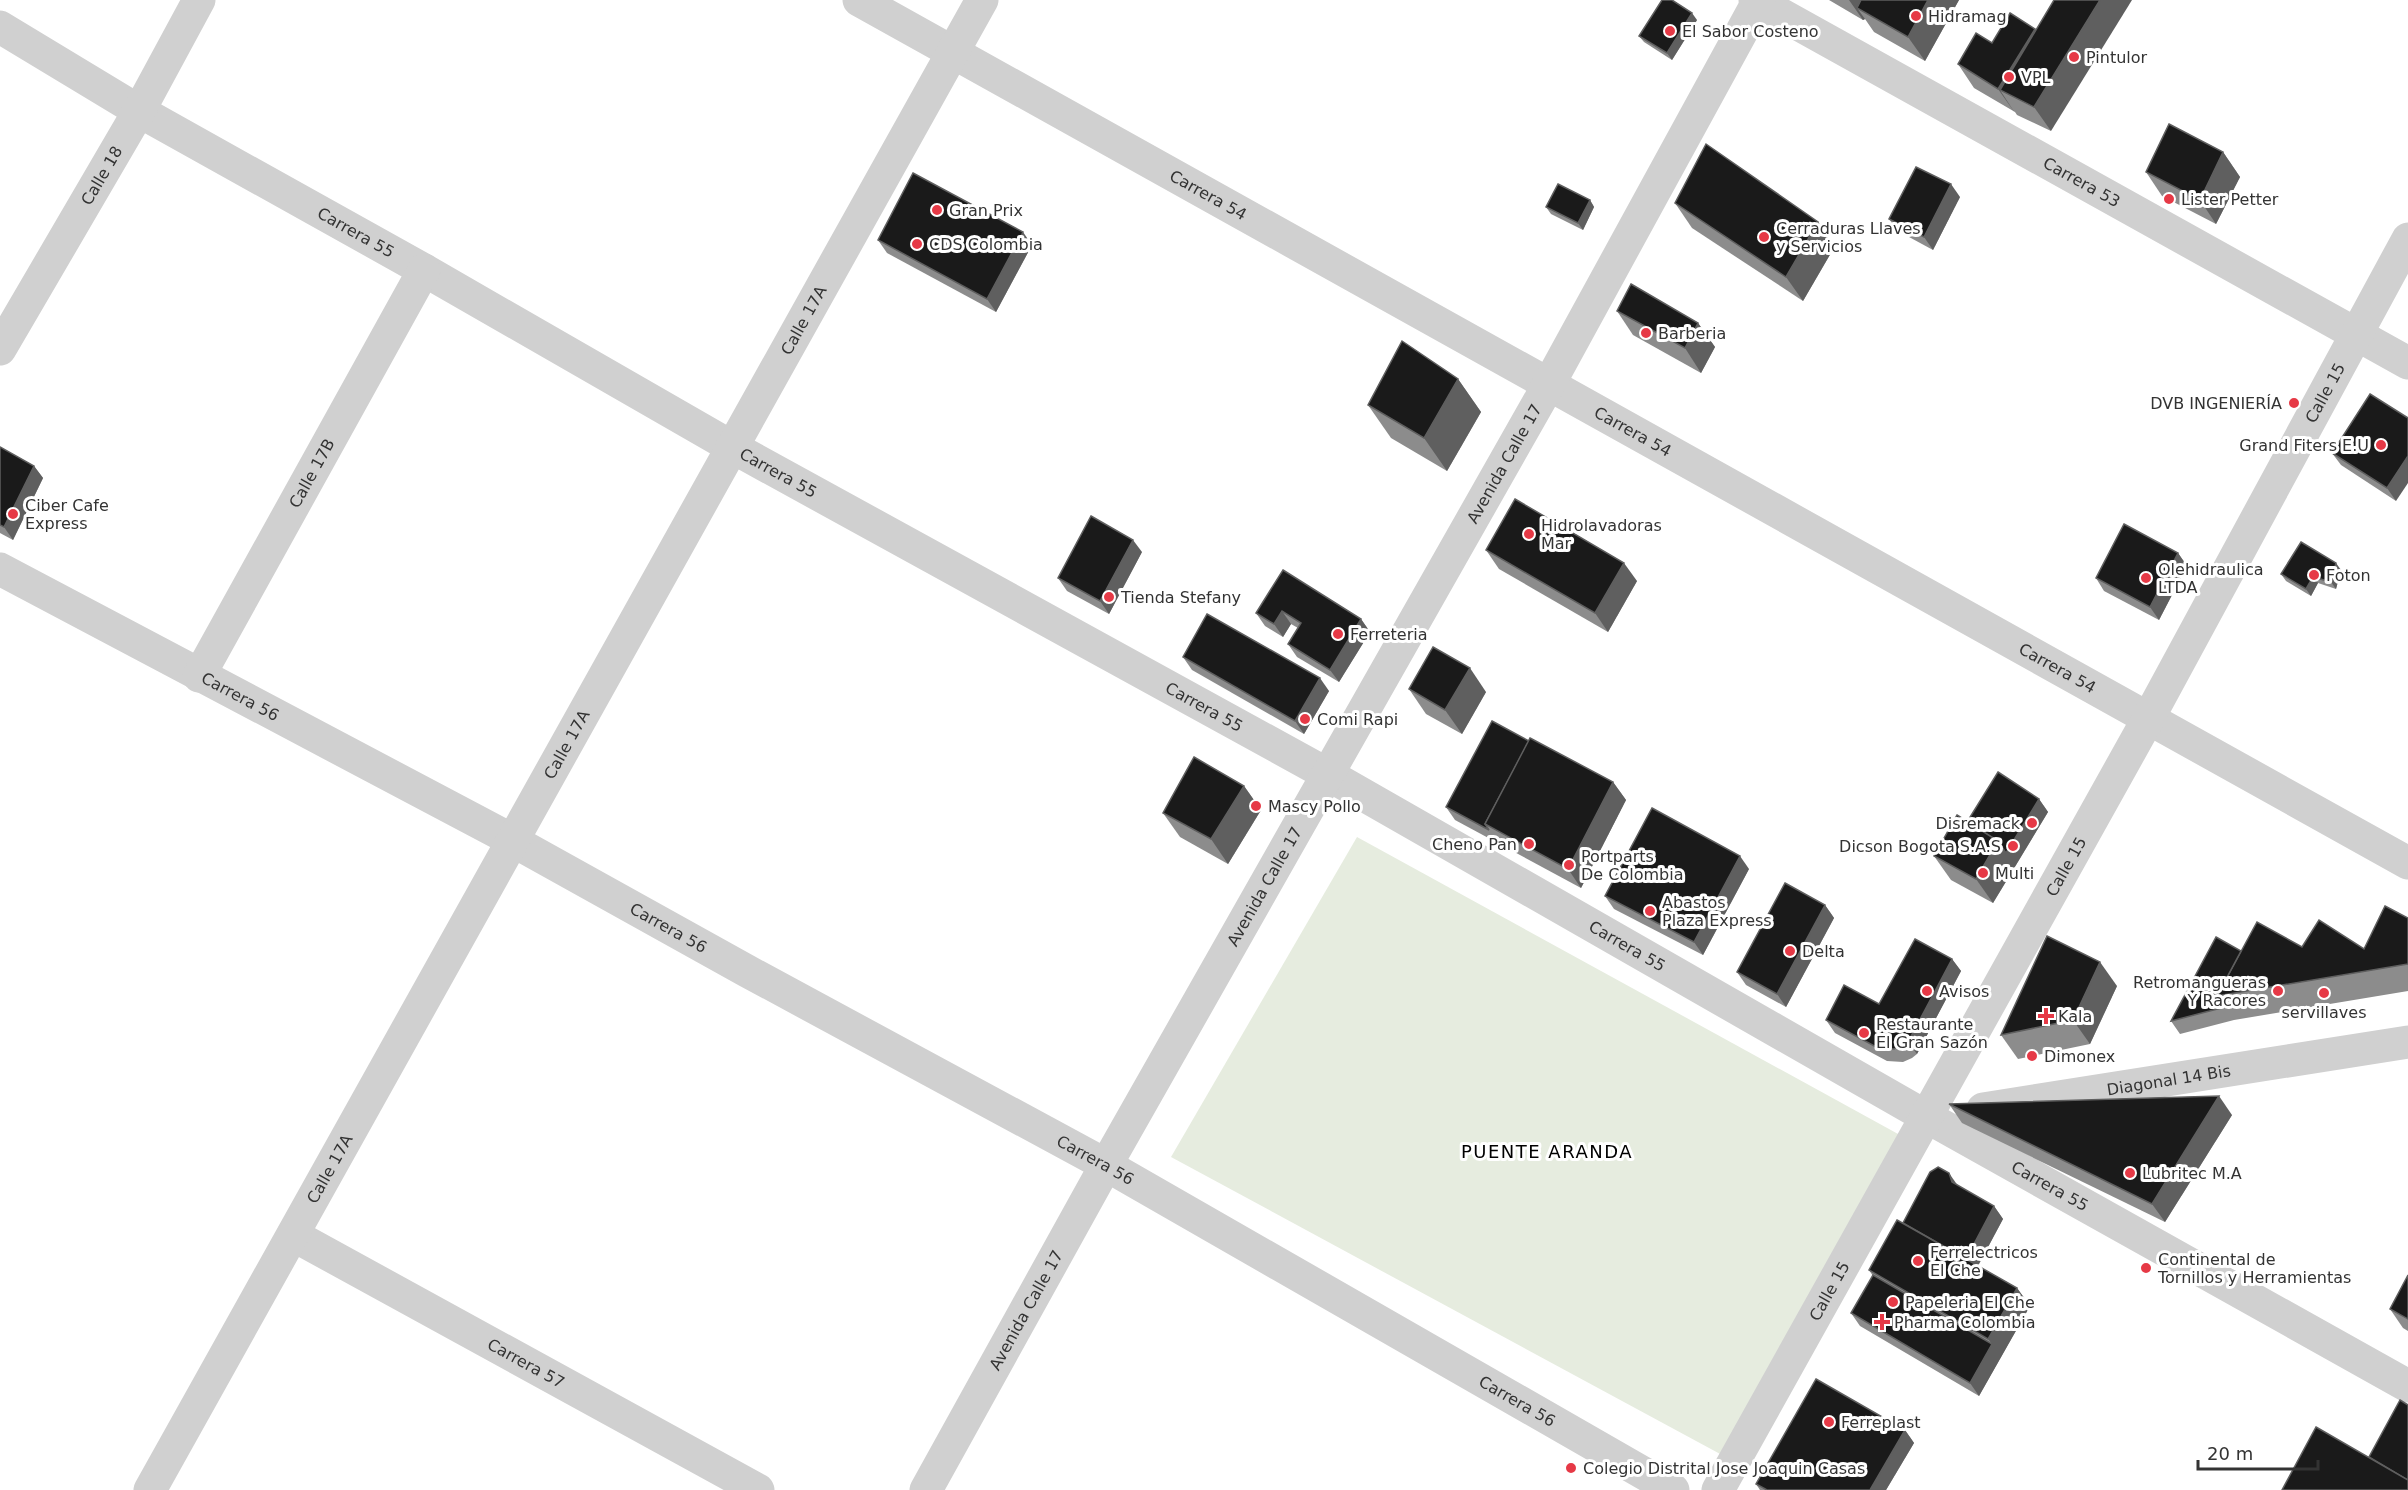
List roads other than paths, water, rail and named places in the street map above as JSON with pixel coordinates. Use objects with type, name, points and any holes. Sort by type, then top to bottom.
[{"type":"street","name":"Calle 18","points":[[0,349],[139,111],[199,0]]},
{"type":"street","name":"Carrera 54","points":[[859,0],[2408,863]]},
{"type":"street","name":"Calle 17A","points":[[150,1490],[981,0]]},
{"type":"street","name":"Carrera 53","points":[[1757,1],[2408,363]]},
{"type":"street","name":"Avenida Calle 17","points":[[926,1490],[1106,1165],[1549,384],[1757,1]]},
{"type":"street","name":"Carrera 55","points":[[0,27],[139,111],[424,270],[732,447],[1327,774],[1927,1117],[2408,1386]]},
{"type":"street","name":"Calle 15","points":[[1718,1490],[2148,719],[2408,240]]},
{"type":"street","name":"Calle 17B","points":[[199,676],[424,270]]},
{"type":"street","name":"Carrera 56","points":[[0,569],[512,841],[1106,1165],[1673,1490]]},
{"type":"street","name":"Diagonal 14 Bis","points":[[1927,1117],[2408,1042]]},
{"type":"street","name":"Carrera 57","points":[[292,1235],[758,1490]]},
{"type":"place","name":"Hidramag","points":[[1916,16]]},
{"type":"place","name":"El Sabor Costeno","points":[[1670,31]]},
{"type":"place","name":"Pintulor","points":[[2074,57]]},
{"type":"place","name":"VPL","points":[[2009,77]]},
{"type":"place","name":"Lister Petter","points":[[2169,199]]},
{"type":"place","name":"Gran Prix","points":[[937,210]]},
{"type":"place","name":"Cerraduras Llaves y Servicios","points":[[1764,237]]},
{"type":"place","name":"CDS Colombia","points":[[917,244]]},
{"type":"place","name":"Barberia","points":[[1646,333]]},
{"type":"place","name":"DVB INGENIERÍA","points":[[2294,403]]},
{"type":"place","name":"Grand Fiters E.U","points":[[2381,445]]},
{"type":"place","name":"Ciber Cafe Express","points":[[13,514]]},
{"type":"place","name":"Hidrolavadoras Mar","points":[[1529,534]]},
{"type":"place","name":"Foton","points":[[2314,575]]},
{"type":"place","name":"Olehidraulica LTDA","points":[[2146,578]]},
{"type":"place","name":"Tienda Stefany","points":[[1109,597]]},
{"type":"place","name":"Ferreteria","points":[[1338,634]]},
{"type":"place","name":"Comi Rapi","points":[[1305,719]]},
{"type":"place","name":"Mascy Pollo","points":[[1256,806]]},
{"type":"place","name":"Disremack","points":[[2032,823]]},
{"type":"place","name":"Cheno Pan","points":[[1529,844]]},
{"type":"place","name":"Dicson Bogota S.A.S","points":[[2013,846]]},
{"type":"place","name":"Portparts De Colombia","points":[[1569,865]]},
{"type":"place","name":"Multi","points":[[1983,873]]},
{"type":"place","name":"Abastos Plaza Express","points":[[1650,911]]},
{"type":"place","name":"Delta","points":[[1790,951]]},
{"type":"place","name":"Avisos","points":[[1927,991]]},
{"type":"place","name":"Retromangueras Y Racores","points":[[2278,991]]},
{"type":"place","name":"servillaves","points":[[2324,993]]},
{"type":"place","name":"Kala","points":[[2046,1016]]},
{"type":"place","name":"Restaurante El Gran Sazón","points":[[1864,1033]]},
{"type":"place","name":"Dimonex","points":[[2032,1056]]},
{"type":"place","name":"Lubritec M.A","points":[[2130,1173]]},
{"type":"place","name":"Ferrelectricos El Che","points":[[1918,1261]]},
{"type":"place","name":"Continental de Tornillos y Herramientas","points":[[2146,1268]]},
{"type":"place","name":"Papeleria El Che","points":[[1893,1302]]},
{"type":"place","name":"Pharma Colombia","points":[[1882,1322]]},
{"type":"place","name":"Ferreplast","points":[[1829,1422]]},
{"type":"place","name":"Colegio Distrital Jose Joaquin Casas","points":[[1571,1468]]},
{"type":"district","name":"PUENTE ARANDA","points":[[1547,1151]]}]
